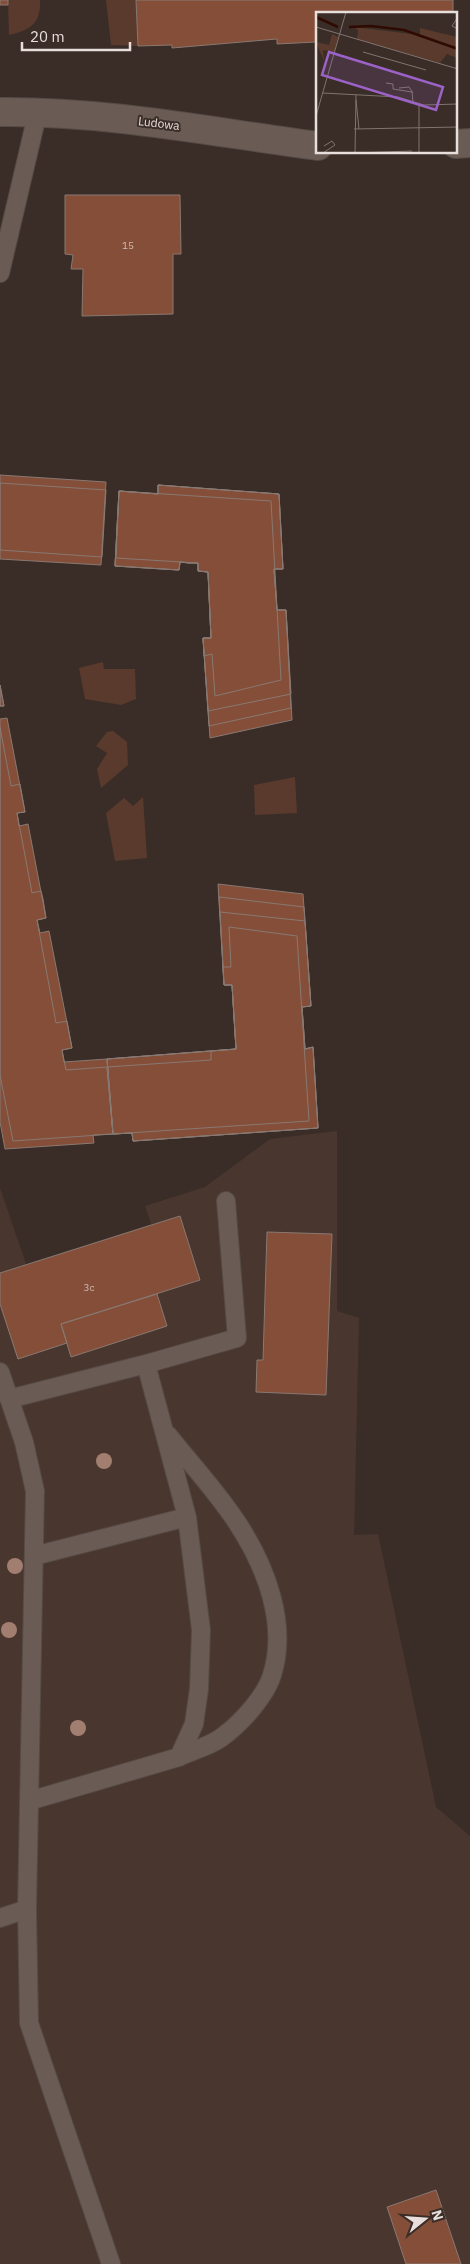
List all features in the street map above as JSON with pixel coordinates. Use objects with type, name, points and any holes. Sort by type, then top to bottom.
[{"type":"street","name":"Ludowa","points":[[0,112],[38,111],[203,128],[316,146]]},
{"type":"lane","points":[[0,273],[38,111]]},
{"type":"lane","points":[[9,1400],[237,1338],[226,1201]]},
{"type":"lane","points":[[146,1364],[187,1517],[201,1630],[199,1689],[194,1724],[179,1757]]},
{"type":"lane","points":[[0,1372],[24,1442],[35,1490],[27,1909],[29,2023],[111,2264]]},
{"type":"lane","points":[[29,1801],[179,1757],[226,1735],[256,1704],[272,1676],[277,1647],[276,1616],[263,1569],[238,1524],[163,1427]]},
{"type":"lane","points":[[34,1556],[187,1517]]},
{"type":"lane","points":[[0,1918],[27,1909]]},
{"type":"shaded area","points":[[8,0],[40,0],[39,15],[33,25],[23,31],[9,35]]},
{"type":"shaded area","points":[[106,0],[136,0],[138,46],[111,45]]},
{"type":"shaded area","points":[[103,662],[104,669],[135,669],[136,699],[121,705],[85,699],[79,668]]},
{"type":"shaded area","points":[[113,731],[127,742],[128,765],[101,788],[97,769],[107,753],[96,746],[107,732]]},
{"type":"shaded area","points":[[295,777],[297,813],[255,815],[254,785]]},
{"type":"shaded area","points":[[143,797],[147,858],[115,861],[106,813],[124,798],[133,806]]},
{"type":"shaded area","points":[[337,1131],[337,1311],[359,1318],[354,1535],[378,1534],[436,1807],[470,1836],[470,2264],[0,2264],[0,1188],[26,1264],[151,1224],[145,1206],[205,1187],[270,1139]]},
{"type":"building","points":[[0,0],[8,0],[8,5],[0,5]]},
{"type":"building","points":[[136,0],[453,0],[453,12],[316,12],[316,42],[277,44],[277,39],[172,48],[172,45],[138,46]]},
{"type":"building","points":[[65,195],[180,195],[181,254],[173,254],[173,314],[82,316],[83,269],[71,269],[73,255],[65,254]]},
{"type":"building","points":[[0,475],[106,482],[101,565],[0,559]]},
{"type":"building","points":[[0,483],[106,490],[102,557],[0,550]]},
{"type":"building","points":[[158,485],[279,494],[283,569],[274,569],[277,610],[286,610],[291,694],[208,711],[203,638],[211,638],[208,572],[198,571],[198,563],[180,562],[179,570],[115,566],[119,491],[158,494]]},
{"type":"building","points":[[158,485],[279,494],[283,569],[274,569],[277,610],[286,610],[291,708],[209,726],[203,638],[211,638],[208,572],[198,571],[198,563],[180,562],[179,570],[115,566],[119,491],[158,494]]},
{"type":"building","points":[[158,485],[279,494],[283,569],[274,569],[277,610],[286,610],[292,720],[210,738],[203,638],[211,638],[208,572],[198,571],[198,563],[180,562],[179,570],[115,566],[119,491],[158,494]]},
{"type":"building","points":[[119,491],[271,501],[281,680],[215,696],[212,654],[204,656],[203,638],[211,638],[208,572],[198,571],[198,563],[116,558]]},
{"type":"building","points":[[0,685],[4,706],[0,706]]},
{"type":"building","points":[[0,685],[4,706],[0,706]]},
{"type":"building","points":[[7,718],[25,812],[17,813],[19,826],[28,824],[46,918],[37,920],[40,933],[49,931],[72,1048],[62,1050],[64,1062],[107,1059],[113,1134],[93,1135],[94,1143],[5,1149],[0,1122],[0,719]]},
{"type":"building","points":[[0,727],[11,786],[20,784],[25,812],[17,813],[32,893],[41,891],[43,899],[46,918],[37,920],[56,1023],[67,1021],[72,1048],[62,1050],[66,1070],[107,1067],[113,1134],[13,1141],[0,1075]]},
{"type":"building","points":[[218,884],[303,894],[311,1006],[302,1007],[305,1049],[313,1047],[318,1128],[133,1141],[132,1133],[113,1134],[107,1059],[236,1049],[232,985],[224,985]]},
{"type":"building","points":[[219,897],[304,907],[311,1006],[302,1007],[305,1049],[313,1047],[318,1128],[133,1141],[132,1133],[113,1134],[107,1059],[236,1049],[232,985],[224,985]]},
{"type":"building","points":[[220,912],[305,921],[311,1006],[302,1007],[305,1049],[313,1047],[318,1128],[133,1141],[132,1133],[113,1134],[107,1059],[236,1049],[232,985],[224,985]]},
{"type":"building","points":[[229,927],[297,936],[309,1121],[113,1134],[107,1067],[211,1060],[211,1051],[236,1049],[232,985],[224,985],[223,967],[231,967]]},
{"type":"building","points":[[180,1216],[200,1280],[61,1324],[67,1343],[18,1359],[0,1304],[0,1273]]},
{"type":"building","points":[[267,1232],[332,1234],[326,1395],[256,1392],[257,1360],[263,1360]]},
{"type":"building","points":[[157,1294],[167,1326],[71,1357],[61,1324]]},
{"type":"building","points":[[436,2190],[461,2264],[406,2264],[387,2207]]}]
